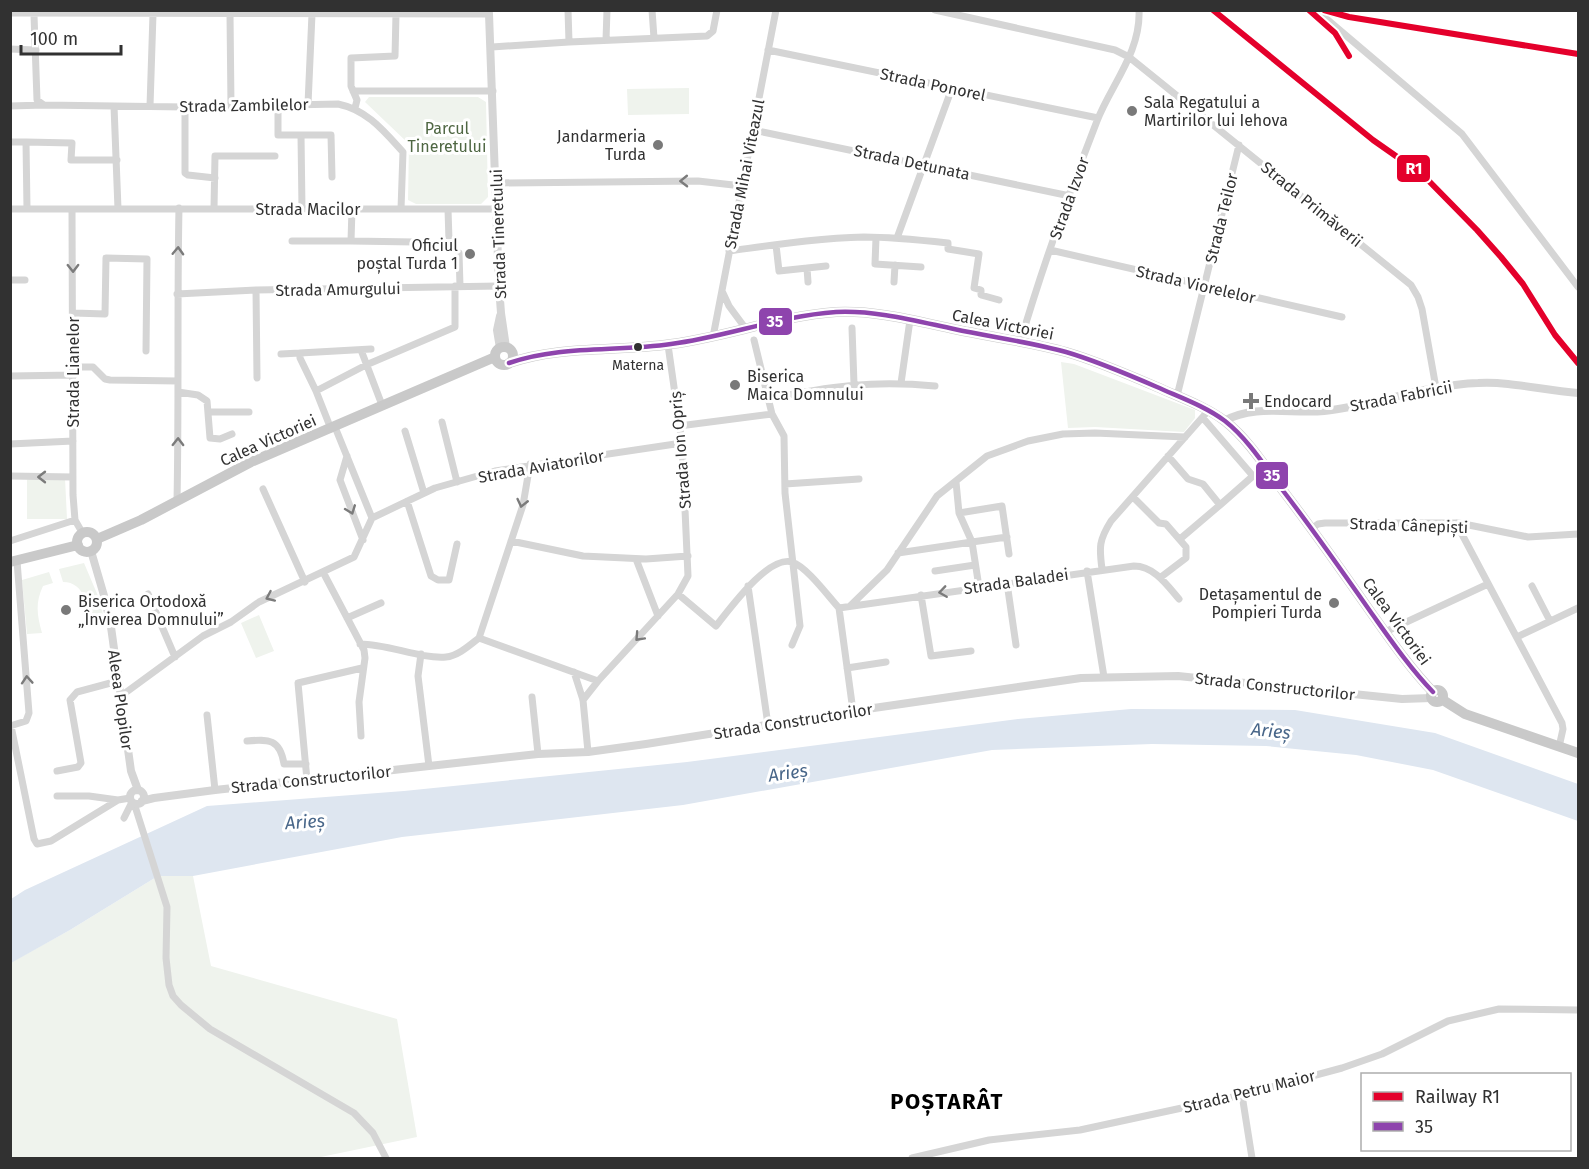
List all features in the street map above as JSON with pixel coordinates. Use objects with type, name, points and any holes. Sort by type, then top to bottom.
[{"type":"main road","name":"Calea Victoriei","points":[[97,539],[141,520],[251,462],[504,355],[668,345],[713,337],[796,316],[838,312],[910,320],[1064,351],[1107,366],[1177,396],[1205,415],[1224,421],[1258,457],[1416,674],[1436,697],[1465,714],[1578,753]]},
{"type":"main road","points":[[14,561],[80,539],[89,533],[97,539],[96,548],[85,552],[80,539]]},
{"type":"street","points":[[568,10],[569,42]]},
{"type":"street","points":[[606,40],[607,10]]},
{"type":"street","points":[[652,10],[654,38]]},
{"type":"street","points":[[492,47],[707,36],[712,34],[717,10]]},
{"type":"street","name":"Strada Mihai Viteazul","points":[[713,337],[776,10]]},
{"type":"street","name":"Strada Primăverii","points":[[935,10],[1104,48],[1129,57],[1411,285],[1422,309],[1436,388]]},
{"type":"street","name":"Strada Izvor","points":[[1020,343],[1050,250],[1098,118],[1129,57],[1137,35],[1139,10]]},
{"type":"street","points":[[1316,10],[1462,134],[1578,287]]},
{"type":"street","points":[[10,14],[489,12]]},
{"type":"street","name":"Strada Tineretului","points":[[489,12],[499,286],[504,355]]},
{"type":"street","points":[[150,106],[153,14]]},
{"type":"street","points":[[230,14],[231,106]]},
{"type":"street","points":[[308,104],[312,14]]},
{"type":"street","points":[[354,108],[357,100],[351,86],[351,58],[395,56],[396,14]]},
{"type":"street","points":[[34,15],[37,100],[44,105]]},
{"type":"street","points":[[10,49],[36,50]]},
{"type":"street","name":"Strada Ponorel","points":[[768,51],[1098,118]]},
{"type":"street","points":[[897,238],[952,88]]},
{"type":"street","points":[[353,91],[493,91]]},
{"type":"street","name":"Strada Zambilelor","points":[[10,106],[185,107],[338,104],[354,108],[377,125],[403,152],[401,209]]},
{"type":"street","points":[[278,105],[278,135],[331,135],[332,177]]},
{"type":"street","points":[[114,106],[118,209]]},
{"type":"street","points":[[185,107],[185,173],[215,178]]},
{"type":"street","name":"Strada Detunata","points":[[753,130],[1070,196]]},
{"type":"street","points":[[301,135],[302,208]]},
{"type":"street","points":[[10,142],[72,143],[71,160],[117,160]]},
{"type":"street","points":[[26,142],[27,209]]},
{"type":"street","name":"Strada Teilor","points":[[1177,396],[1239,145]]},
{"type":"street","points":[[214,208],[215,156],[275,156]]},
{"type":"street","points":[[496,183],[698,181],[742,186]]},
{"type":"street","points":[[177,501],[179,208]]},
{"type":"street","name":"Strada Macilor","points":[[10,209],[497,209]]},
{"type":"street","name":"Strada Lianelor","points":[[72,209],[73,477],[75,520],[80,539]]},
{"type":"street","points":[[351,241],[352,209]]},
{"type":"street","points":[[448,209],[449,241]]},
{"type":"street","points":[[876,238],[876,264],[921,267]]},
{"type":"street","points":[[729,251],[810,241],[876,238],[948,243],[948,249],[979,254],[974,288],[981,290],[981,295],[999,300]]},
{"type":"street","points":[[292,241],[415,242]]},
{"type":"street","points":[[776,245],[779,271],[826,266]]},
{"type":"street","name":"Strada Viorelelor","points":[[1050,250],[1342,317]]},
{"type":"street","points":[[316,391],[366,365],[455,327],[459,253]]},
{"type":"street","points":[[74,313],[105,314],[106,258],[147,259],[146,351]]},
{"type":"street","points":[[894,282],[895,265]]},
{"type":"street","points":[[807,268],[808,282]]},
{"type":"street","points":[[10,280],[25,280]]},
{"type":"street","name":"Strada Amurgului","points":[[177,294],[256,290],[499,286]]},
{"type":"street","points":[[256,290],[258,378]]},
{"type":"street","points":[[722,291],[729,306],[746,329]]},
{"type":"street","points":[[901,383],[910,320]]},
{"type":"street","points":[[852,328],[854,384]]},
{"type":"street","points":[[754,340],[772,414],[784,436],[785,483],[800,626],[792,645]]},
{"type":"street","name":"Strada Ion Opriș","points":[[668,345],[682,443],[688,556],[688,576],[678,594]]},
{"type":"street","points":[[281,354],[370,349]]},
{"type":"street","points":[[361,350],[382,405]]},
{"type":"street","points":[[121,696],[203,636],[231,622],[259,602],[354,557],[363,540],[372,518],[347,456],[300,358],[300,353]]},
{"type":"street","points":[[10,376],[74,371],[93,367],[105,379],[110,380],[178,381]]},
{"type":"street","name":"Strada Fabricii","points":[[1224,421],[1236,414],[1323,411],[1436,388],[1492,382],[1578,393]]},
{"type":"street","points":[[769,399],[854,384],[901,383],[935,386]]},
{"type":"street","points":[[178,392],[198,395],[207,401],[210,438],[220,439],[232,434]]},
{"type":"street","points":[[209,412],[249,412]]},
{"type":"street","points":[[679,426],[772,414]]},
{"type":"street","points":[[1102,569],[1099,548],[1111,521],[1205,415],[1253,476],[1180,539]]},
{"type":"street","points":[[442,422],[457,482]]},
{"type":"street","points":[[405,430],[424,493]]},
{"type":"street","points":[[850,606],[887,570],[937,496],[987,456],[1035,439],[1063,434],[1185,437]]},
{"type":"street","points":[[10,444],[73,441]]},
{"type":"street","name":"Strada Aviatorilor","points":[[372,518],[424,493],[495,471],[682,443]]},
{"type":"street","points":[[347,456],[340,480],[363,540]]},
{"type":"street","points":[[1168,456],[1188,479],[1203,484],[1220,505]]},
{"type":"street","points":[[360,644],[373,644],[447,657],[479,638],[523,505],[530,464]]},
{"type":"street","points":[[10,476],[73,477]]},
{"type":"street","points":[[785,483],[859,479]]},
{"type":"street","points":[[956,482],[959,513],[972,542],[979,587]]},
{"type":"street","points":[[263,489],[305,582]]},
{"type":"street","points":[[1132,497],[1159,523],[1166,524],[1186,547],[1186,558],[1161,578],[1179,599]]},
{"type":"street","points":[[407,501],[431,576],[438,580],[449,580],[457,544]]},
{"type":"street","points":[[959,513],[1002,506],[1009,554]]},
{"type":"street","points":[[10,541],[75,520]]},
{"type":"street","name":"Strada Cânepiști","points":[[1311,529],[1318,524],[1325,523],[1456,523],[1528,537],[1578,534]]},
{"type":"street","points":[[1456,523],[1562,723],[1559,747]]},
{"type":"street","points":[[898,553],[1007,537]]},
{"type":"street","points":[[511,541],[583,556],[636,559],[688,556]]},
{"type":"street","name":"Aleea Plopilor","points":[[91,551],[105,599],[136,797]]},
{"type":"street","points":[[636,559],[658,616]]},
{"type":"street","points":[[14,561],[29,713],[26,721],[11,726],[34,839],[37,844],[51,841],[118,800]]},
{"type":"street","points":[[583,700],[678,594],[716,626],[752,581],[778,563],[792,562],[804,570],[839,608],[853,711]]},
{"type":"street","points":[[935,571],[975,565]]},
{"type":"street","name":"Strada Baladei","points":[[839,608],[1102,569],[1139,566],[1161,578]]},
{"type":"street","points":[[1086,571],[1104,677]]},
{"type":"street","points":[[323,572],[360,644],[364,658],[359,702],[361,736]]},
{"type":"street","points":[[1007,583],[1016,645]]},
{"type":"street","points":[[1385,632],[1488,584]]},
{"type":"street","points":[[748,586],[768,725]]},
{"type":"street","points":[[1532,586],[1550,621]]},
{"type":"street","points":[[148,594],[175,657]]},
{"type":"street","points":[[921,596],[931,656],[971,651]]},
{"type":"street","points":[[347,618],[381,603]]},
{"type":"street","points":[[1517,637],[1578,608]]},
{"type":"street","points":[[479,638],[598,681]]},
{"type":"street","points":[[421,654],[418,676],[429,766]]},
{"type":"street","points":[[847,668],[886,662]]},
{"type":"street","points":[[308,780],[298,683],[362,668]]},
{"type":"street","points":[[574,672],[583,700],[588,752]]},
{"type":"street","name":"Strada Constructorilor","points":[[136,797],[154,798],[538,754],[588,752],[1081,678],[1178,676],[1402,699],[1436,697]]},
{"type":"street","points":[[57,771],[78,767],[81,763],[71,706],[72,696],[77,692],[118,681]]},
{"type":"street","points":[[532,697],[538,754]]},
{"type":"street","points":[[207,715],[215,790]]},
{"type":"street","points":[[247,741],[265,739],[273,742],[280,749],[284,764],[306,764]]},
{"type":"street","points":[[57,796],[89,796],[118,800],[136,797]]},
{"type":"street","points":[[124,818],[136,797]]},
{"type":"street","points":[[136,797],[140,820],[168,907],[166,958],[169,986],[173,996],[210,1029],[354,1113],[373,1133],[386,1158]]},
{"type":"street","name":"Strada Petru Maior","points":[[912,1158],[989,1140],[1080,1130],[1242,1095],[1342,1068],[1382,1054],[1449,1021],[1499,1009],[1578,1010]]},
{"type":"street","points":[[1242,1095],[1252,1158]]},
{"type":"green space","points":[[689,88],[689,114],[628,115],[627,89]]},
{"type":"green space","name":"Parcul Tineretului","points":[[369,97],[478,97],[486,102],[488,197],[481,204],[416,204],[408,200],[409,144],[365,102]]},
{"type":"green space","points":[[1061,362],[1074,364],[1195,410],[1195,418],[1184,432],[1095,427],[1068,428]]},
{"type":"green space","points":[[65,478],[67,519],[27,519],[27,479]]},
{"type":"green space","points":[[84,563],[101,603],[104,622],[89,625],[88,611],[81,591],[70,583],[63,582],[59,569]]},
{"type":"green space","points":[[49,572],[53,583],[43,586],[38,604],[42,633],[27,634],[22,580]]},
{"type":"green space","points":[[259,615],[274,651],[256,658],[241,623]]},
{"type":"green space","points":[[158,876],[193,876],[211,966],[397,1019],[417,1137],[316,1158],[11,1158],[10,963],[70,930]]},
{"type":"water","name":"Arieș","points":[[1131,709],[1295,710],[1435,733],[1578,784],[1578,821],[1433,770],[1356,755],[1266,746],[1152,744],[992,750],[683,805],[402,837],[193,876],[158,876],[11,963],[11,899],[25,890],[207,806],[404,791],[687,762],[1018,719]]},
{"type":"rail line","name":"R1","points":[[1213,10],[1373,140],[1423,175],[1501,257],[1523,284],[1555,335],[1578,363]]},
{"type":"rail line","name":"R1","points":[[1309,10],[1335,33],[1349,56]]},
{"type":"rail line","name":"R1","points":[[1324,10],[1349,17],[1578,54]]},
{"type":"transit line","name":"35","points":[[509,363],[529,357],[569,351],[692,341],[794,318],[836,312],[880,314],[1039,345],[1089,359],[1200,406],[1234,429],[1257,455],[1400,653],[1433,692]]},
{"type":"place","name":"Sala Regatului a Martirilor lui Iehova","points":[[1132,111]]},
{"type":"place","name":"Jandarmeria Turda","points":[[658,145]]},
{"type":"place","name":"Oficiul poștal Turda 1","points":[[470,254]]},
{"type":"place","name":"Materna","points":[[638,347]]},
{"type":"place","name":"Biserica Maica Domnului","points":[[735,385]]},
{"type":"place","name":"Endocard","points":[[1251,401]]},
{"type":"place","name":"Detașamentul de Pompieri Turda","points":[[1334,603]]},
{"type":"place","name":"Biserica Ortodoxă „Învierea Domnului”","points":[[66,610]]},
{"type":"district","name":"POȘTARÂT","points":[[947,1101]]}]
